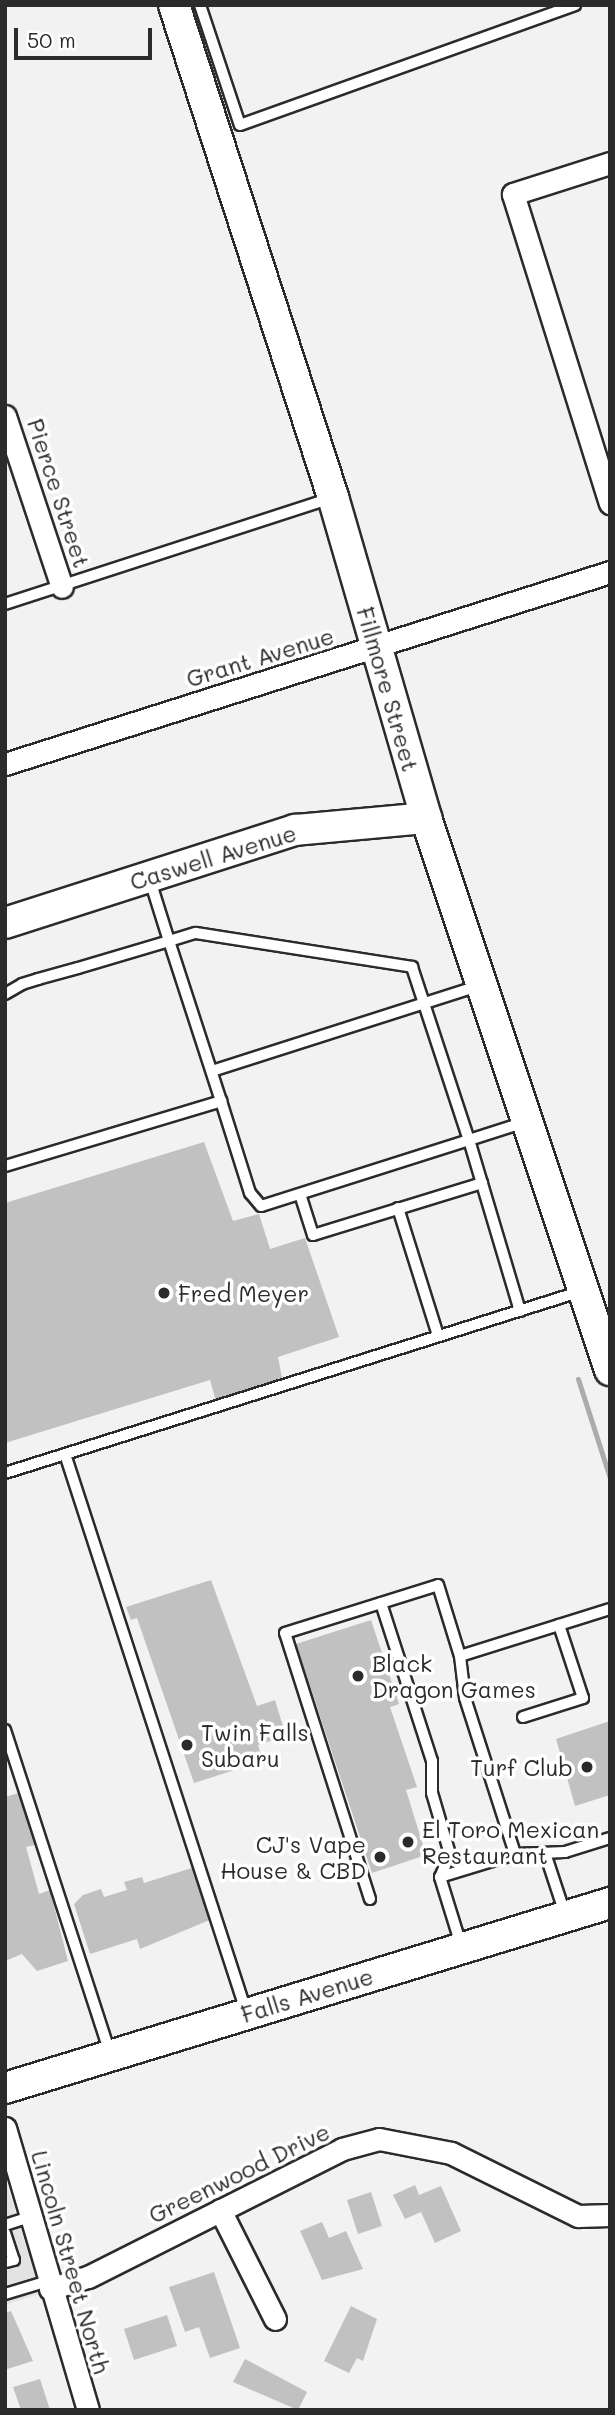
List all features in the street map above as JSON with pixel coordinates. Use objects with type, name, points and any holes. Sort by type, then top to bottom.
[{"type":"street","name":"Fillmore Street","points":[[174,5],[333,497],[426,818],[610,1370]]},
{"type":"street","points":[[610,163],[513,194],[610,503]]},
{"type":"street","name":"Pierce Street","points":[[5,416],[62,587]]},
{"type":"street","name":"Grant Avenue","points":[[5,764],[610,572]]},
{"type":"street","name":"Caswell Avenue","points":[[5,923],[295,830],[426,818]]},
{"type":"street","name":"Falls Avenue","points":[[5,2088],[610,1903]]},
{"type":"street","name":"Lincoln Street North","points":[[5,2128],[49,2285],[88,2410]]},
{"type":"street","name":"Greenwood Drive","points":[[49,2285],[88,2277],[342,2149],[399,2140],[451,2153],[578,2216],[610,2215]]},
{"type":"street","points":[[220,2210],[275,2319]]},
{"type":"lane","points":[[200,5],[240,125],[575,5]]},
{"type":"lane","points":[[5,604],[333,497]]},
{"type":"lane","points":[[148,876],[250,1193],[261,1206],[527,1121]]},
{"type":"lane","points":[[5,994],[196,933],[412,967],[470,1140],[520,1311]]},
{"type":"lane","points":[[212,1071],[482,985]]},
{"type":"lane","points":[[5,1166],[221,1101]]},
{"type":"lane","points":[[300,1194],[313,1234],[482,1183]]},
{"type":"lane","points":[[398,1209],[438,1336]]},
{"type":"lane","points":[[5,1473],[584,1290]]},
{"type":"lane","points":[[65,1454],[246,2013]]},
{"type":"lane","points":[[370,1899],[285,1633],[438,1586],[460,1656],[465,1698],[515,1853]]},
{"type":"lane","points":[[381,1603],[432,1761],[432,1793],[450,1854],[440,1877],[462,1948]]},
{"type":"lane","points":[[460,1656],[610,1609]]},
{"type":"lane","points":[[523,1717],[583,1698],[559,1625]]},
{"type":"lane","points":[[5,1730],[111,2056]]},
{"type":"lane","points":[[440,1877],[515,1853],[545,1853],[610,1838]]},
{"type":"lane","points":[[545,1853],[566,1916]]},
{"type":"lane","points":[[5,2225],[30,2217]]},
{"type":"lane","points":[[5,2234],[14,2260],[5,2262]]},
{"type":"lane","points":[[5,2294],[49,2285]]},
{"type":"shaded area","points":[[5,2178],[41,2293],[5,2305]]},
{"type":"building","name":"Fred Meyer","points":[[204,1142],[233,1221],[259,1214],[270,1249],[305,1238],[339,1337],[278,1357],[283,1383],[217,1405],[210,1380],[5,1443],[5,1203]]},
{"type":"building","points":[[211,1580],[257,1706],[275,1700],[286,1736],[258,1745],[263,1761],[194,1783],[137,1618],[131,1620],[126,1607]]},
{"type":"building","points":[[371,1620],[399,1704],[390,1707],[417,1787],[406,1790],[426,1855],[372,1873],[296,1644]]},
{"type":"building","name":"Turf Club","points":[[610,1721],[610,1795],[575,1806],[556,1739]]},
{"type":"building","points":[[19,1793],[35,1845],[26,1847],[39,1894],[50,1890],[68,1961],[37,1971],[22,1954],[5,1961],[5,1797]]},
{"type":"building","points":[[195,1867],[212,1919],[140,1949],[137,1939],[90,1954],[74,1904],[83,1895],[101,1889],[104,1897],[127,1890],[124,1882],[142,1877],[144,1883]]},
{"type":"building","points":[[415,2185],[419,2195],[441,2186],[461,2231],[435,2243],[421,2212],[405,2219],[393,2195]]},
{"type":"building","points":[[371,2192],[382,2226],[358,2234],[347,2200]]},
{"type":"building","points":[[322,2222],[329,2238],[346,2231],[363,2269],[322,2280],[300,2231]]},
{"type":"building","points":[[214,2272],[240,2348],[210,2358],[199,2327],[185,2332],[169,2287]]},
{"type":"building","points":[[351,2306],[377,2319],[363,2361],[357,2358],[349,2373],[324,2361]]},
{"type":"building","points":[[11,2311],[33,2361],[7,2369],[5,2313]]},
{"type":"building","points":[[167,2315],[177,2346],[134,2360],[124,2329]]},
{"type":"building","points":[[245,2359],[307,2392],[298,2410],[233,2382]]},
{"type":"building","points":[[40,2379],[50,2410],[21,2410],[13,2387]]},
{"type":"waterway","points":[[578,1379],[610,1478]]},
{"type":"place","name":"Fred Meyer","points":[[164,1293]]},
{"type":"place","name":"Black Dragon Games","points":[[358,1676]]},
{"type":"place","name":"Twin Falls Subaru","points":[[187,1745]]},
{"type":"place","name":"Turf Club","points":[[587,1767]]},
{"type":"place","name":"El Toro Mexican Restaurant","points":[[408,1842]]},
{"type":"place","name":"CJ's Vape House & CBD","points":[[380,1857]]}]
